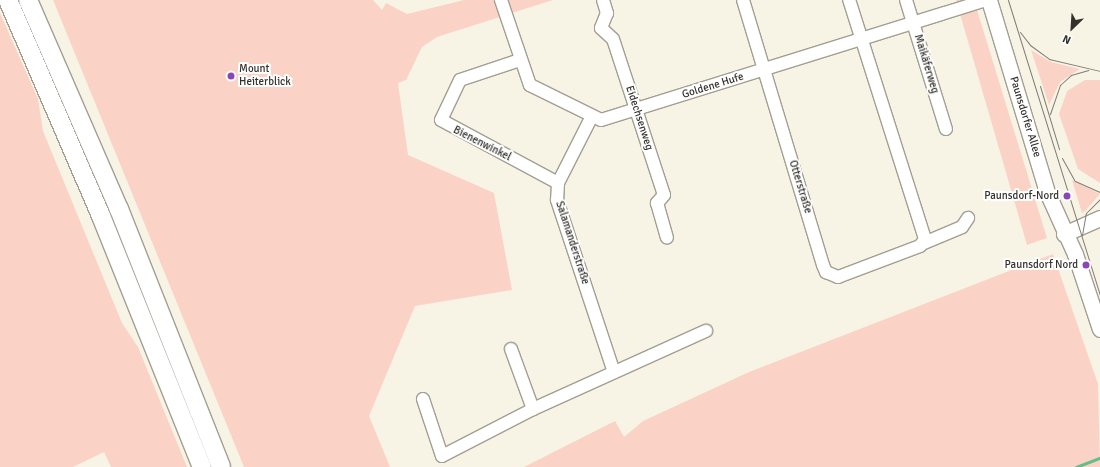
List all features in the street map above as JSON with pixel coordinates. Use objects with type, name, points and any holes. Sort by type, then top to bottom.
[{"type":"highway","points":[[8,0],[101,216],[202,467]]},
{"type":"highway","points":[[28,0],[119,209],[221,467]]},
{"type":"main road","name":"Paunsdorfer Allee","points":[[988,0],[1047,192],[1100,329]]},
{"type":"main road","points":[[1064,234],[1100,218]]},
{"type":"street","name":"Goldene Hufe","points":[[501,0],[520,60],[530,85],[591,118],[610,119],[988,0]]},
{"type":"street","name":"Eidechsenweg","points":[[603,0],[607,13],[601,28],[613,38],[664,195],[657,203],[667,238]]},
{"type":"street","name":"Otterstraße","points":[[743,0],[826,272],[842,277],[962,227],[968,218]]},
{"type":"street","points":[[850,0],[924,243]]},
{"type":"street","name":"Maikäferweg","points":[[906,0],[946,129]]},
{"type":"street","name":"Bienenwinkel","points":[[520,60],[460,80],[441,120],[558,183]]},
{"type":"street","name":"Salamanderstraße","points":[[591,118],[558,183],[557,200],[614,372]]},
{"type":"street","points":[[423,398],[442,456],[533,409],[706,331]]},
{"type":"street","points":[[511,349],[533,409]]},
{"type":"shaded area","points":[[53,0],[373,0],[382,10],[386,3],[407,14],[464,0],[553,0],[437,37],[422,47],[406,80],[398,83],[408,155],[494,193],[512,290],[415,306],[369,416],[390,467],[244,467]]},
{"type":"shaded area","points":[[956,0],[974,0],[1047,238],[1027,245]]},
{"type":"shaded area","points":[[0,13],[38,99],[43,131],[122,323],[138,347],[187,467],[111,467],[104,452],[73,467],[0,467]]},
{"type":"shaded area","points":[[1031,50],[1051,62],[1080,69],[1060,82],[1049,105]]},
{"type":"shaded area","points":[[1085,80],[1100,80],[1100,183],[1078,169],[1059,114],[1067,91]]},
{"type":"shaded area","points":[[1072,180],[1100,194],[1082,213]]},
{"type":"shaded area","points":[[1053,254],[1098,384],[1100,467],[524,467],[615,421],[624,437],[643,421],[749,372]]},
{"type":"waterway","points":[[1076,467],[1100,458]]},
{"type":"tram line","points":[[1008,0],[1100,296]]},
{"type":"tram line","points":[[1020,32],[1030,45],[1049,59],[1100,71]]},
{"type":"tram line","points":[[1050,114],[1060,85],[1071,75],[1088,70]]},
{"type":"tram line","points":[[1040,86],[1059,149]]},
{"type":"tram line","points":[[1062,158],[1075,181],[1100,192]]},
{"type":"tram line","points":[[1082,235],[1086,213],[1100,199]]},
{"type":"place","name":"Mount Heiterblick","points":[[231,76]]},
{"type":"place","name":"Paunsdorf-Nord","points":[[1067,196]]},
{"type":"place","name":"Paunsdorf Nord","points":[[1086,265]]}]
